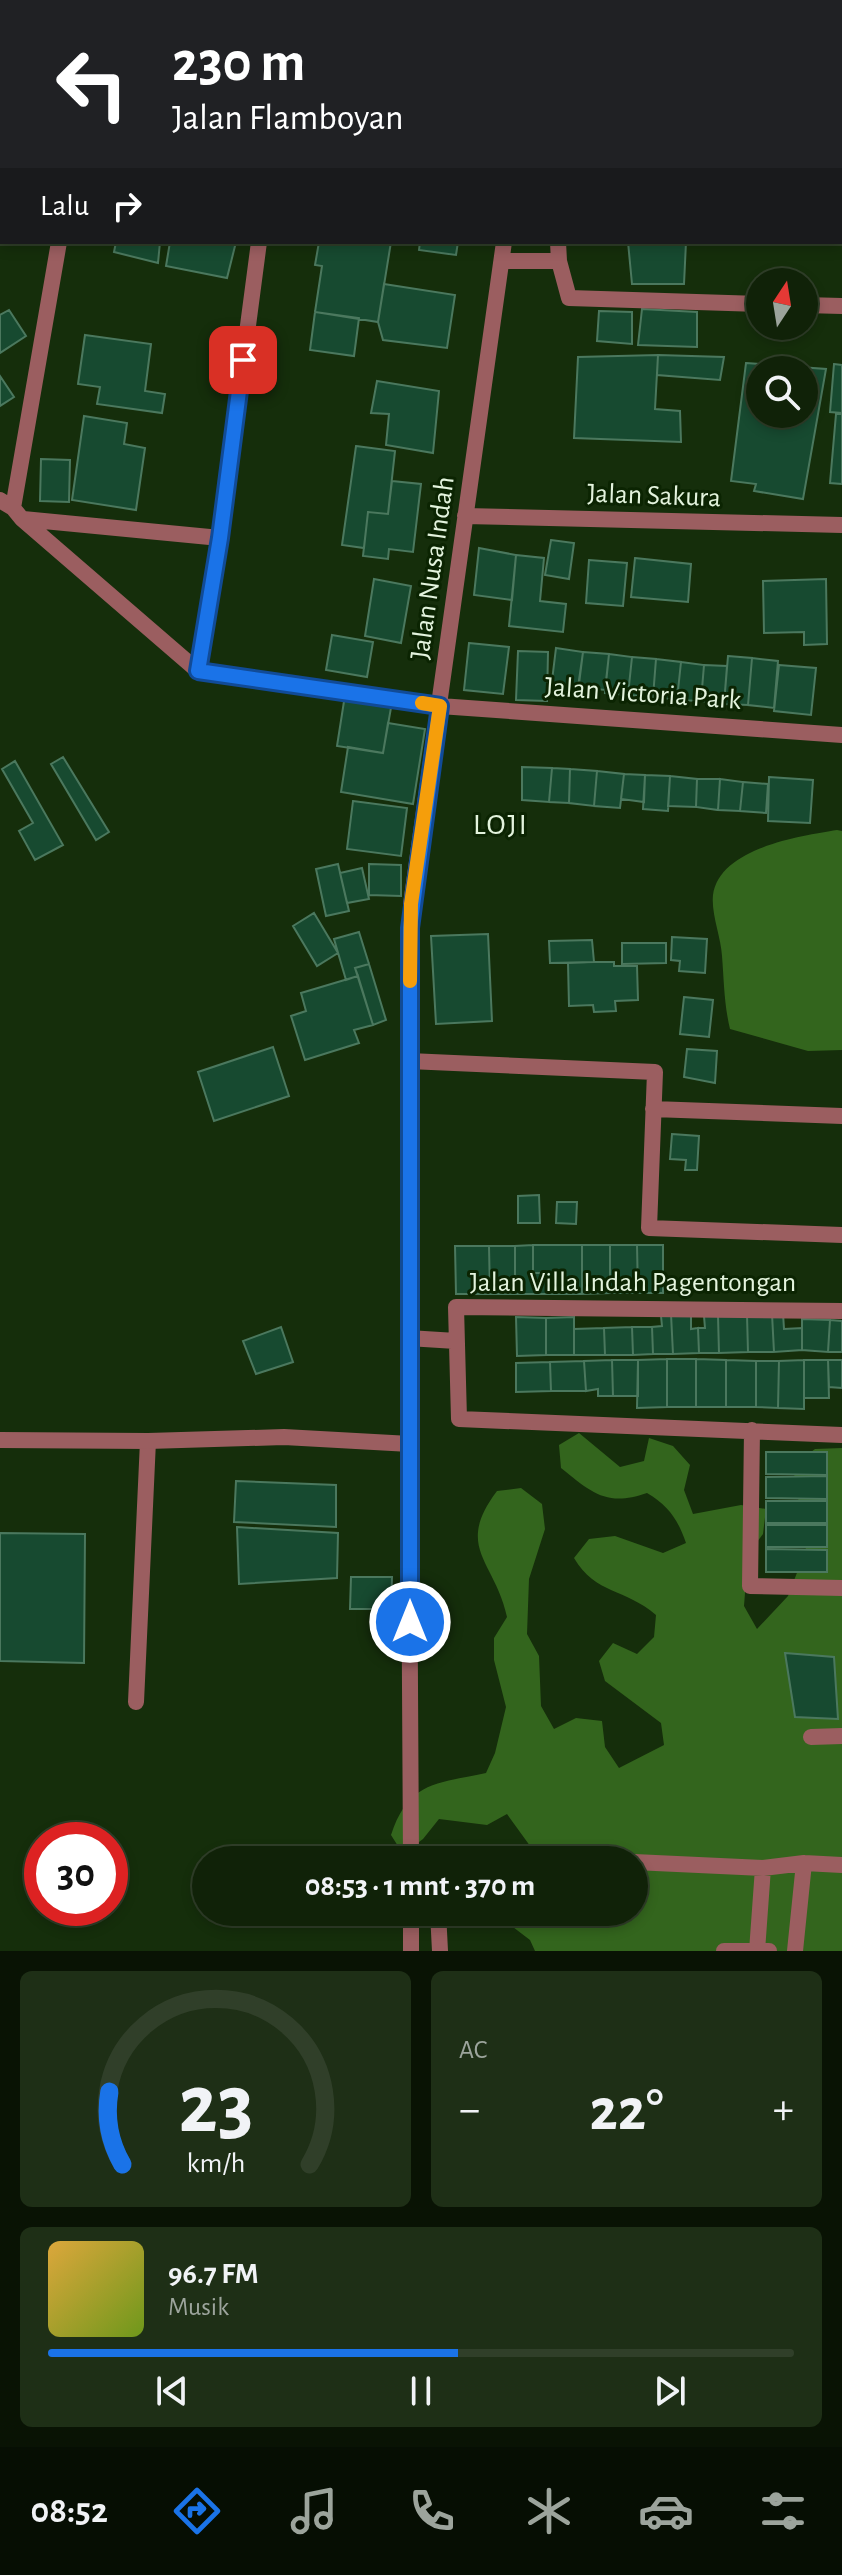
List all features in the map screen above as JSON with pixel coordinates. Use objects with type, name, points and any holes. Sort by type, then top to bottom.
[{"type":"street","points":[[12,509],[59,244]]},
{"type":"street","points":[[198,671],[220,538],[259,244]]},
{"type":"street","name":"Jalan Nusa Indah","points":[[411,1846],[408,1338],[411,904],[504,244]]},
{"type":"street","points":[[558,244],[559,261],[569,298],[746,304]]},
{"type":"street","points":[[502,261],[559,261]]},
{"type":"street","points":[[818,305],[842,306]]},
{"type":"street","points":[[12,509],[220,538]]},
{"type":"street","points":[[12,509],[198,671]]},
{"type":"street","name":"Jalan Sakura","points":[[465,516],[842,525]]},
{"type":"street","name":"Jalan Victoria Park","points":[[198,671],[440,706],[842,735]]},
{"type":"street","points":[[409,1061],[655,1072],[649,1228],[842,1235]]},
{"type":"street","points":[[653,1109],[842,1116]]},
{"type":"street","name":"Jalan Villa Indah Pagentongan","points":[[842,1311],[456,1307],[459,1419],[842,1435]]},
{"type":"street","points":[[408,1338],[456,1341]]},
{"type":"street","points":[[752,1430],[750,1586],[842,1588]]},
{"type":"street","points":[[0,1440],[148,1441],[284,1437],[410,1444]]},
{"type":"street","points":[[136,1702],[148,1441]]},
{"type":"street","points":[[811,1737],[842,1736]]},
{"type":"street","points":[[648,1863],[763,1868],[804,1863],[842,1865]]},
{"type":"street","points":[[795,1951],[804,1863]]},
{"type":"street","points":[[724,1951],[761,1950],[763,1868]]},
{"type":"street","points":[[411,1926],[411,1951]]},
{"type":"street","points":[[439,1926],[440,1951]]},
{"type":"green space","points":[[842,831],[842,1050],[808,1051],[730,1029],[713,902],[719,879],[745,855],[763,847]]},
{"type":"green space","points":[[579,1433],[620,1467],[644,1461],[649,1438],[673,1446],[690,1465],[684,1490],[693,1514],[741,1505],[766,1509],[763,1534],[748,1554],[744,1606],[757,1629],[788,1596],[805,1552],[810,1529],[793,1486],[796,1463],[815,1449],[842,1448],[842,1951],[535,1951],[530,1940],[512,1926],[648,1926],[648,1846],[530,1846],[507,1814],[487,1825],[439,1819],[414,1846],[398,1846],[391,1835],[406,1804],[416,1795],[439,1783],[486,1773],[495,1753],[506,1707],[494,1660],[494,1638],[507,1617],[478,1541],[485,1510],[497,1491],[521,1488],[542,1504],[545,1529],[529,1579],[527,1634],[539,1656],[541,1706],[554,1729],[576,1718],[602,1721],[605,1747],[619,1768],[664,1745],[661,1723],[605,1681],[599,1661],[613,1643],[637,1654],[654,1637],[656,1615],[592,1579],[574,1558],[589,1539],[615,1536],[663,1553],[686,1543],[672,1514],[647,1493],[621,1499],[610,1498],[591,1491],[561,1468],[559,1445]]},
{"type":"building","points":[[116,244],[160,244],[158,263],[114,252]]},
{"type":"building","points":[[170,244],[236,244],[227,278],[166,266]]},
{"type":"building","points":[[319,244],[391,244],[378,322],[315,312],[322,266],[315,265]]},
{"type":"building","points":[[420,244],[458,244],[456,255],[419,250]]},
{"type":"building","points":[[628,244],[686,244],[684,284],[632,284]]},
{"type":"building","points":[[384,284],[455,295],[447,348],[383,340],[378,322]]},
{"type":"building","points":[[642,309],[697,312],[697,347],[638,345]]},
{"type":"building","points":[[9,310],[26,336],[0,353],[0,315]]},
{"type":"building","points":[[599,311],[632,312],[632,344],[597,341]]},
{"type":"building","points":[[315,312],[359,318],[354,356],[310,350]]},
{"type":"building","points":[[85,335],[151,344],[145,391],[165,394],[162,413],[97,404],[100,387],[78,384]]},
{"type":"building","points":[[658,355],[655,409],[680,411],[681,442],[574,438],[578,357]]},
{"type":"building","points":[[658,355],[724,357],[720,380],[657,375]]},
{"type":"building","points":[[746,363],[746,428],[816,428],[803,499],[754,491],[756,484],[731,481]]},
{"type":"building","points":[[834,364],[842,365],[842,413],[830,412]]},
{"type":"building","points":[[818,368],[826,369],[818,414]]},
{"type":"building","points":[[0,376],[14,397],[0,406]]},
{"type":"building","points":[[377,381],[439,391],[433,453],[386,445],[389,414],[371,413]]},
{"type":"building","points":[[836,414],[842,414],[842,484],[830,483]]},
{"type":"building","points":[[84,416],[127,423],[124,444],[145,448],[136,510],[72,500]]},
{"type":"building","points":[[356,446],[395,451],[388,514],[368,512],[364,548],[342,545]]},
{"type":"building","points":[[41,459],[70,460],[69,502],[40,501]]},
{"type":"building","points":[[392,481],[421,484],[413,552],[389,549],[388,559],[363,556],[368,512],[388,514]]},
{"type":"building","points":[[551,540],[574,543],[569,579],[545,575]]},
{"type":"building","points":[[479,548],[516,555],[512,600],[474,595]]},
{"type":"building","points":[[516,555],[544,558],[540,601],[566,604],[563,632],[509,626]]},
{"type":"building","points":[[635,558],[691,564],[688,602],[631,597]]},
{"type":"building","points":[[589,560],[627,563],[623,606],[586,603]]},
{"type":"building","points":[[374,579],[411,586],[401,643],[365,636]]},
{"type":"building","points":[[826,579],[827,644],[804,645],[804,632],[764,633],[763,581]]},
{"type":"building","points":[[332,635],[373,642],[367,677],[326,670]]},
{"type":"building","points":[[469,643],[509,647],[503,694],[464,690]]},
{"type":"building","points":[[556,648],[583,652],[578,692],[551,689]]},
{"type":"building","points":[[518,651],[548,652],[547,701],[516,700]]},
{"type":"building","points":[[583,652],[609,654],[605,690],[578,687]]},
{"type":"building","points":[[609,654],[632,657],[628,695],[605,693]]},
{"type":"building","points":[[728,656],[752,658],[748,705],[724,704]]},
{"type":"building","points":[[632,657],[656,659],[653,697],[628,695]]},
{"type":"building","points":[[752,658],[778,661],[774,708],[748,705]]},
{"type":"building","points":[[656,659],[681,662],[677,700],[653,697]]},
{"type":"building","points":[[681,662],[704,665],[701,701],[677,700]]},
{"type":"building","points":[[704,665],[727,666],[724,704],[701,701]]},
{"type":"building","points":[[779,665],[816,668],[811,715],[774,711]]},
{"type":"building","points":[[345,695],[392,702],[383,753],[337,746]]},
{"type":"building","points":[[388,723],[425,729],[413,804],[341,792],[348,747],[383,753]]},
{"type":"building","points":[[63,757],[109,832],[96,840],[51,764]]},
{"type":"building","points":[[15,761],[63,845],[35,860],[19,831],[33,823],[2,769]]},
{"type":"building","points":[[522,767],[552,768],[549,802],[522,800]]},
{"type":"building","points":[[552,768],[570,769],[569,803],[549,802]]},
{"type":"building","points":[[570,769],[597,771],[594,806],[569,803]]},
{"type":"building","points":[[597,771],[624,774],[620,808],[594,806]]},
{"type":"building","points":[[624,774],[645,775],[644,802],[621,799]]},
{"type":"building","points":[[645,775],[670,776],[668,811],[643,809]]},
{"type":"building","points":[[670,776],[697,779],[696,807],[668,806]]},
{"type":"building","points":[[769,777],[813,780],[810,823],[768,821]]},
{"type":"building","points":[[697,779],[720,779],[718,810],[696,807]]},
{"type":"building","points":[[720,779],[743,782],[740,811],[718,810]]},
{"type":"building","points":[[743,782],[768,784],[766,813],[740,811]]},
{"type":"building","points":[[353,801],[407,808],[401,856],[347,849]]},
{"type":"building","points":[[338,864],[349,911],[326,916],[316,869]]},
{"type":"building","points":[[369,864],[401,865],[401,896],[369,895]]},
{"type":"building","points":[[362,868],[369,899],[347,903],[340,873]]},
{"type":"building","points":[[314,913],[338,953],[317,966],[293,926]]},
{"type":"building","points":[[359,932],[369,964],[355,968],[358,976],[346,980],[334,939]]},
{"type":"building","points":[[488,934],[492,1021],[436,1024],[431,936]]},
{"type":"building","points":[[672,937],[707,939],[705,973],[679,971],[680,961],[671,960]]},
{"type":"building","points":[[592,940],[594,962],[550,963],[549,941]]},
{"type":"building","points":[[622,943],[666,943],[666,963],[622,964]]},
{"type":"building","points":[[614,962],[614,966],[637,966],[638,1000],[615,1001],[616,1011],[594,1012],[593,1005],[569,1006],[568,963]]},
{"type":"building","points":[[369,964],[386,1020],[373,1025],[355,968]]},
{"type":"building","points":[[358,976],[373,1025],[354,1030],[359,1043],[305,1060],[291,1016],[306,1011],[301,993]]},
{"type":"building","points":[[684,997],[713,1000],[709,1037],[680,1034]]},
{"type":"building","points":[[273,1047],[289,1096],[214,1121],[198,1072]]},
{"type":"building","points":[[687,1049],[717,1051],[715,1083],[684,1077]]},
{"type":"building","points":[[672,1134],[699,1136],[697,1170],[685,1170],[686,1160],[670,1159]]},
{"type":"building","points":[[539,1195],[540,1223],[518,1223],[518,1196]]},
{"type":"building","points":[[557,1202],[577,1202],[576,1224],[556,1223]]},
{"type":"building","points":[[533,1245],[533,1273],[546,1273],[546,1294],[515,1294],[515,1246]]},
{"type":"building","points":[[533,1245],[582,1245],[582,1294],[546,1294],[546,1273],[533,1273]]},
{"type":"building","points":[[582,1245],[610,1245],[610,1293],[582,1294]]},
{"type":"building","points":[[610,1245],[637,1245],[638,1293],[610,1293]]},
{"type":"building","points":[[637,1245],[663,1245],[663,1293],[638,1293]]},
{"type":"building","points":[[455,1246],[489,1246],[490,1294],[456,1294]]},
{"type":"building","points":[[489,1246],[515,1246],[515,1294],[490,1294]]},
{"type":"building","points":[[691,1313],[691,1329],[698,1328],[699,1353],[673,1354],[671,1314]]},
{"type":"building","points":[[783,1313],[784,1329],[802,1328],[802,1350],[774,1352],[772,1314]]},
{"type":"building","points":[[671,1314],[673,1354],[653,1354],[652,1327],[662,1326],[661,1316]]},
{"type":"building","points":[[772,1314],[774,1352],[748,1352],[747,1315]]},
{"type":"building","points":[[747,1315],[748,1352],[719,1353],[718,1316]]},
{"type":"building","points":[[704,1316],[718,1316],[719,1353],[699,1353],[698,1328],[705,1328]]},
{"type":"building","points":[[516,1317],[546,1318],[546,1355],[517,1356]]},
{"type":"building","points":[[574,1317],[574,1355],[546,1355],[546,1318]]},
{"type":"building","points":[[802,1319],[830,1320],[828,1352],[802,1350]]},
{"type":"building","points":[[830,1320],[842,1321],[842,1352],[828,1352]]},
{"type":"building","points":[[281,1327],[293,1362],[256,1374],[243,1341]]},
{"type":"building","points":[[632,1327],[633,1355],[605,1355],[604,1328]]},
{"type":"building","points":[[632,1327],[652,1327],[653,1354],[633,1355]]},
{"type":"building","points":[[604,1328],[605,1355],[574,1355],[574,1329]]},
{"type":"building","points":[[667,1359],[667,1407],[637,1408],[638,1360]]},
{"type":"building","points":[[667,1359],[696,1359],[696,1407],[667,1407]]},
{"type":"building","points":[[696,1359],[726,1360],[726,1407],[696,1407]]},
{"type":"building","points":[[612,1360],[638,1360],[638,1396],[613,1396]]},
{"type":"building","points":[[612,1360],[613,1396],[598,1396],[598,1389],[586,1391],[584,1361]]},
{"type":"building","points":[[726,1360],[756,1361],[756,1407],[726,1407]]},
{"type":"building","points":[[804,1360],[804,1409],[778,1408],[779,1361]]},
{"type":"building","points":[[804,1360],[828,1360],[829,1398],[804,1398]]},
{"type":"building","points":[[828,1360],[842,1360],[842,1388],[829,1387]]},
{"type":"building","points":[[584,1361],[586,1391],[551,1391],[550,1362]]},
{"type":"building","points":[[756,1361],[779,1361],[778,1408],[756,1407]]},
{"type":"building","points":[[550,1362],[551,1391],[516,1392],[516,1363]]},
{"type":"building","points":[[766,1452],[827,1452],[827,1475],[766,1474]]},
{"type":"building","points":[[827,1476],[827,1499],[766,1498],[766,1477]]},
{"type":"building","points":[[236,1481],[336,1485],[336,1527],[234,1522]]},
{"type":"building","points":[[766,1501],[827,1501],[827,1523],[766,1523]]},
{"type":"building","points":[[766,1525],[827,1525],[827,1547],[766,1547]]},
{"type":"building","points":[[237,1527],[338,1533],[337,1578],[239,1584]]},
{"type":"building","points":[[0,1533],[85,1534],[84,1663],[0,1661]]},
{"type":"building","points":[[766,1549],[827,1550],[827,1572],[766,1572]]},
{"type":"building","points":[[351,1577],[392,1577],[391,1609],[350,1609]]},
{"type":"building","points":[[785,1653],[834,1657],[838,1719],[795,1717]]},
{"type":"slow traffic","points":[[410,981],[411,904],[440,706],[422,703]]},
{"type":"district","name":"LOJI","points":[[501,825]]},
{"type":"route","points":[[243,360],[220,538],[198,671],[440,706],[410,928],[410,1622]]}]
